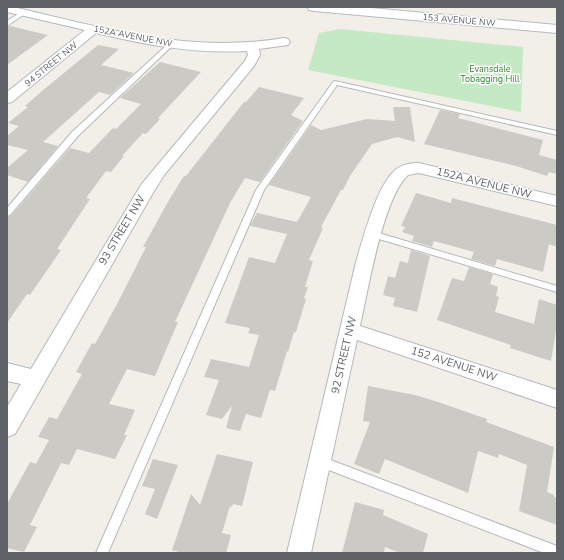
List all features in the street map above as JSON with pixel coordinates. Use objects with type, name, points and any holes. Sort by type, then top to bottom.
[{"type":"main road","name":"153 AVENUE NW","points":[[314,7],[557,29]]},
{"type":"main road","name":"153 AVENUE NW","points":[[429,7],[557,18]]},
{"type":"street","name":"152A AVENUE NW","points":[[7,9],[23,13],[40,11],[94,29],[170,45],[212,48],[253,47],[284,42]]},
{"type":"street","name":"94 STREET NW","points":[[7,99],[94,29]]},
{"type":"street","name":"93 STREET NW","points":[[7,427],[34,378],[147,189],[250,63],[254,55],[253,47]]},
{"type":"street","name":"152A AVENUE NW","points":[[411,168],[436,171],[557,202]]},
{"type":"street","name":"92 STREET NW","points":[[299,553],[372,234],[396,178],[400,173],[411,168]]},
{"type":"street","name":"152 AVENUE NW","points":[[350,330],[557,399]]},
{"type":"street","points":[[7,372],[34,378]]},
{"type":"lane","points":[[7,24],[23,13]]},
{"type":"lane","points":[[7,213],[75,134],[170,45]]},
{"type":"lane","points":[[102,553],[260,190],[335,83],[557,133]]},
{"type":"lane","points":[[372,234],[557,290]]},
{"type":"lane","points":[[320,461],[557,552]]},
{"type":"green space","name":"Evansdale Tobagging Hill","points":[[340,29],[523,47],[521,112],[308,70],[319,33]]},
{"type":"building","points":[[10,26],[48,35],[7,65],[7,27]]},
{"type":"building","points":[[98,45],[119,49],[101,65],[134,73],[110,95],[99,92],[43,142],[58,146],[28,182],[7,175],[7,168],[28,150],[7,145],[7,136],[19,126],[8,123],[28,107],[25,106],[42,91]]},
{"type":"building","points":[[160,62],[201,72],[158,118],[160,119],[146,134],[143,133],[122,156],[124,156],[111,172],[106,171],[86,198],[90,199],[57,249],[61,250],[30,295],[27,294],[7,323],[7,217],[11,216],[70,148],[89,153],[113,128],[116,129],[141,104],[120,98]]},
{"type":"building","points":[[259,87],[304,98],[291,115],[303,121],[260,182],[245,178],[230,203],[175,322],[178,322],[155,376],[127,369],[109,404],[135,410],[124,435],[127,435],[115,459],[77,449],[69,465],[61,463],[30,525],[37,527],[24,552],[7,548],[7,504],[30,462],[36,464],[49,440],[38,437],[49,417],[57,419],[82,374],[76,372],[92,343],[95,344],[116,306],[146,247],[143,247],[184,176],[186,176],[244,102],[246,102]]},
{"type":"building","points":[[393,107],[410,107],[415,142],[397,137],[372,144],[350,176],[321,227],[323,228],[309,260],[313,261],[305,287],[308,287],[304,298],[306,299],[296,332],[294,332],[288,352],[287,351],[275,391],[270,390],[261,418],[246,414],[240,431],[226,428],[232,406],[222,419],[206,415],[219,380],[204,377],[211,359],[249,367],[259,335],[248,333],[250,328],[225,323],[249,257],[275,263],[287,234],[250,226],[257,213],[297,222],[311,197],[269,185],[311,125],[321,130],[367,119],[395,121]]},
{"type":"building","points":[[440,110],[460,114],[458,118],[543,140],[539,155],[557,160],[557,174],[549,172],[547,176],[516,166],[424,144]]},
{"type":"building","points":[[416,193],[451,203],[452,198],[557,225],[557,247],[549,244],[543,272],[497,259],[495,266],[471,259],[474,252],[434,241],[432,247],[412,241],[414,236],[402,232],[405,227],[401,226]]},
{"type":"building","points":[[411,250],[430,256],[417,312],[393,306],[395,298],[383,295],[388,276],[395,278],[400,261],[408,263]]},
{"type":"building","points":[[469,267],[493,274],[490,284],[498,287],[496,296],[499,297],[495,312],[534,324],[539,299],[557,305],[557,325],[551,361],[510,348],[511,345],[437,320],[452,278],[464,281]]},
{"type":"building","points":[[368,386],[415,395],[435,401],[487,419],[486,422],[554,447],[547,492],[557,498],[557,525],[519,511],[527,465],[499,454],[498,458],[478,451],[468,493],[385,459],[379,474],[354,464],[370,422],[363,421]]},
{"type":"building","points":[[217,454],[253,462],[242,506],[233,504],[232,507],[230,506],[222,533],[231,535],[226,553],[182,553],[172,550],[191,494],[200,505]]},
{"type":"building","points":[[153,459],[178,465],[157,519],[145,514],[155,489],[142,486]]},
{"type":"building","points":[[355,502],[384,510],[383,515],[428,534],[423,553],[400,553],[385,547],[384,553],[342,553]]}]
